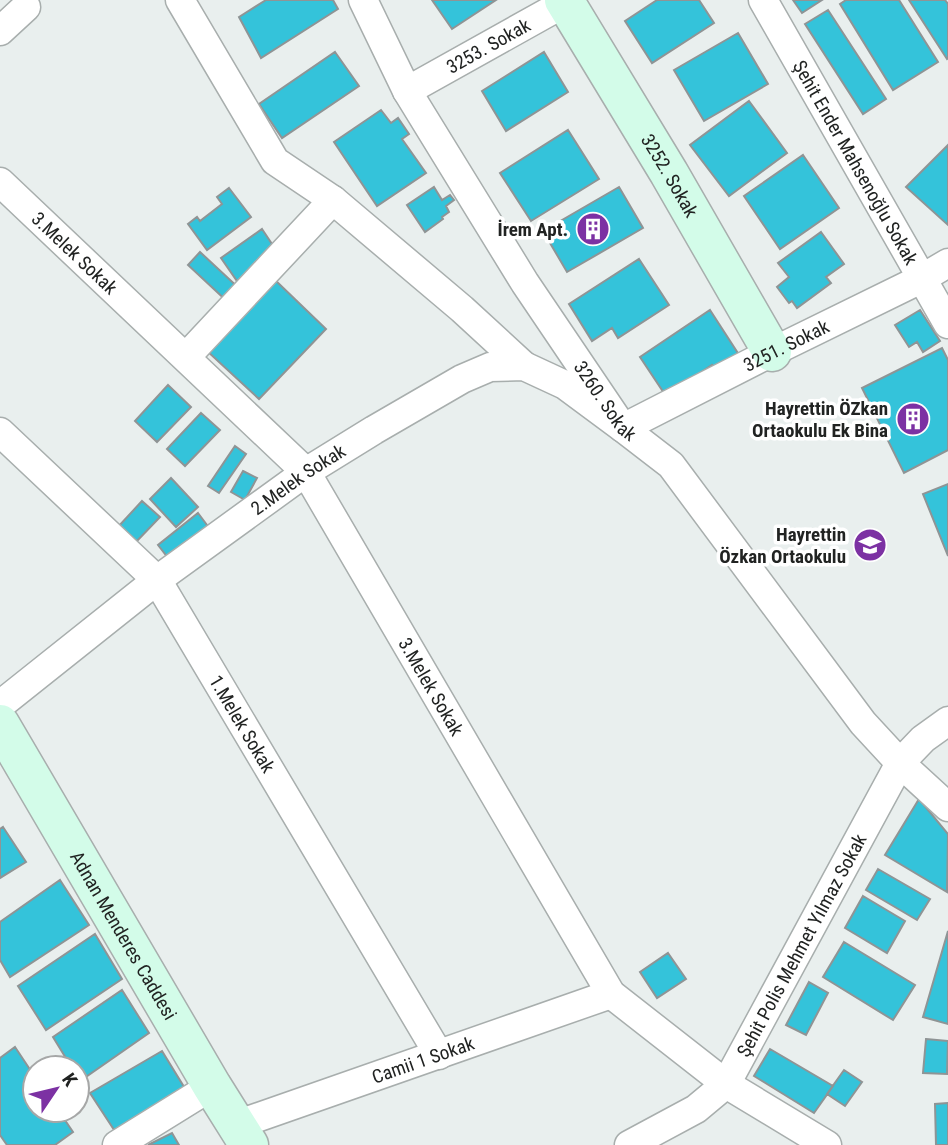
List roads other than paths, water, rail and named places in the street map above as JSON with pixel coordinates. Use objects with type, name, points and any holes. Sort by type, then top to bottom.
[{"type":"main road","name":"3252. Sokak","points":[[567,1],[772,352]]},
{"type":"main road","name":"Adnan Menderes Caddesi","points":[[0,724],[242,1135]]},
{"type":"street","points":[[180,0],[275,161],[333,200],[462,309],[524,366]]},
{"type":"street","name":"3260. Sokak","points":[[363,0],[407,91],[525,283],[623,428],[671,465],[863,723],[900,763],[948,807]]},
{"type":"street","name":"Şehit Ender Mahsenoğlu Sokak","points":[[763,0],[948,324]]},
{"type":"street","name":"3253. Sokak","points":[[407,91],[567,1]]},
{"type":"street","points":[[0,31],[26,7]]},
{"type":"street","name":"3.Melek Sokak","points":[[0,182],[306,472],[611,994],[726,1084],[827,1145]]},
{"type":"street","points":[[186,357],[333,200]]},
{"type":"street","name":"3251. Sokak","points":[[623,428],[921,279],[948,262]]},
{"type":"street","name":"2.Melek Sokak","points":[[0,705],[157,579],[306,472],[374,429],[462,379],[490,367],[524,366],[565,385],[623,428]]},
{"type":"street","name":"1.Melek Sokak","points":[[0,432],[157,579],[439,1055]]},
{"type":"street","name":"Şehit Polis Mehmet Yılmaz Sokak","points":[[629,1145],[696,1110],[726,1084],[900,763],[923,738],[948,721]]},
{"type":"street","name":"Camii 1 Sokak","points":[[242,1135],[439,1055],[611,994]]},
{"type":"street","points":[[117,1145],[212,1086]]},
{"type":"place","name":"İrem Apt.","points":[[593,229]]},
{"type":"place","name":"Hayrettin ÖZkan Ortaokulu Ek Bina","points":[[913,419]]},
{"type":"place","name":"Hayrettin Özkan Ortaokulu","points":[[870,545]]}]
